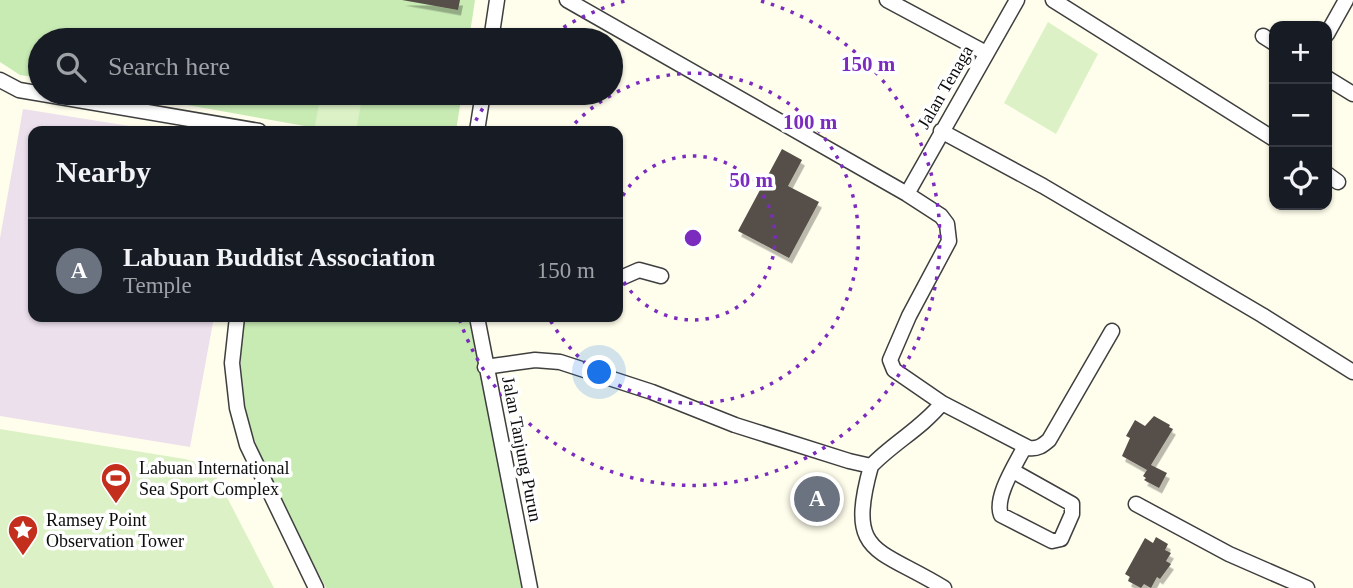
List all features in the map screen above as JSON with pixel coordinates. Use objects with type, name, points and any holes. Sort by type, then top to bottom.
[{"type":"street","points":[[493,28],[497,0]]},
{"type":"street","points":[[567,0],[616,28]]},
{"type":"street","points":[[887,0],[986,53]]},
{"type":"street","name":"Jalan Tenaga","points":[[907,194],[1017,0]]},
{"type":"street","points":[[1054,0],[1269,136]]},
{"type":"street","points":[[1332,25],[1346,0]]},
{"type":"street","points":[[623,32],[941,216],[947,225],[949,241],[909,316],[890,360],[894,370],[942,403],[1035,449],[1049,440],[1112,331]]},
{"type":"street","points":[[0,80],[28,92]]},
{"type":"street","points":[[1332,81],[1353,94]]},
{"type":"street","points":[[109,105],[232,126]]},
{"type":"street","points":[[478,126],[481,105]]},
{"type":"street","points":[[941,131],[1043,186],[1353,372]]},
{"type":"street","points":[[623,277],[639,270],[661,276]]},
{"type":"street","points":[[236,322],[232,363],[237,408],[247,445],[316,588]]},
{"type":"street","name":"Jalan Tanjung Purun","points":[[478,322],[530,588]]},
{"type":"street","points":[[485,367],[535,360],[560,362],[735,425],[871,466]]},
{"type":"street","points":[[942,403],[934,414],[893,444],[871,466],[862,500],[861,519],[867,540],[884,555],[944,588]]},
{"type":"street","points":[[1013,471],[1072,505],[1072,514],[1057,541],[1052,541],[1001,515],[998,508],[999,500],[1025,446]]},
{"type":"street","points":[[1136,504],[1229,554],[1307,588]]},
{"type":"shaded area","points":[[23,109],[130,126],[28,126],[28,322],[213,322],[190,447],[0,416],[0,238]]},
{"type":"green space","points":[[0,0],[475,0],[471,28],[28,28],[28,76],[20,75],[0,62]]},
{"type":"green space","points":[[1048,22],[1098,54],[1056,134],[1004,103]]},
{"type":"green space","points":[[187,105],[460,105],[457,126],[305,126]]},
{"type":"green space","points":[[319,105],[361,105],[357,126],[315,126]]},
{"type":"green space","points":[[244,322],[472,322],[524,588],[326,588],[273,485],[251,429],[241,376]]},
{"type":"green space","name":"Labuan International Sea Sport Complex","points":[[0,429],[202,464],[217,478],[274,588],[0,588]]},
{"type":"building","points":[[402,0],[460,0],[458,10]]},
{"type":"building","points":[[782,149],[802,160],[788,186],[819,202],[789,258],[738,231]]},
{"type":"building","points":[[1154,416],[1173,429],[1151,465],[1167,473],[1159,488],[1144,480],[1146,478],[1143,476],[1147,470],[1122,456],[1130,438],[1126,436],[1135,420],[1145,426]]},
{"type":"building","points":[[1156,537],[1168,544],[1165,550],[1171,553],[1166,561],[1171,564],[1160,579],[1157,577],[1151,588],[1144,584],[1141,588],[1128,581],[1130,577],[1125,574],[1145,538],[1153,543]]},
{"type":"place","name":"Labuan Buddist Association","points":[[817,499]]},
{"type":"place","name":"Labuan International Sea Sport Complex","points":[[116,505]]},
{"type":"place","name":"Ramsey Point Observation Tower","points":[[23,557]]}]
